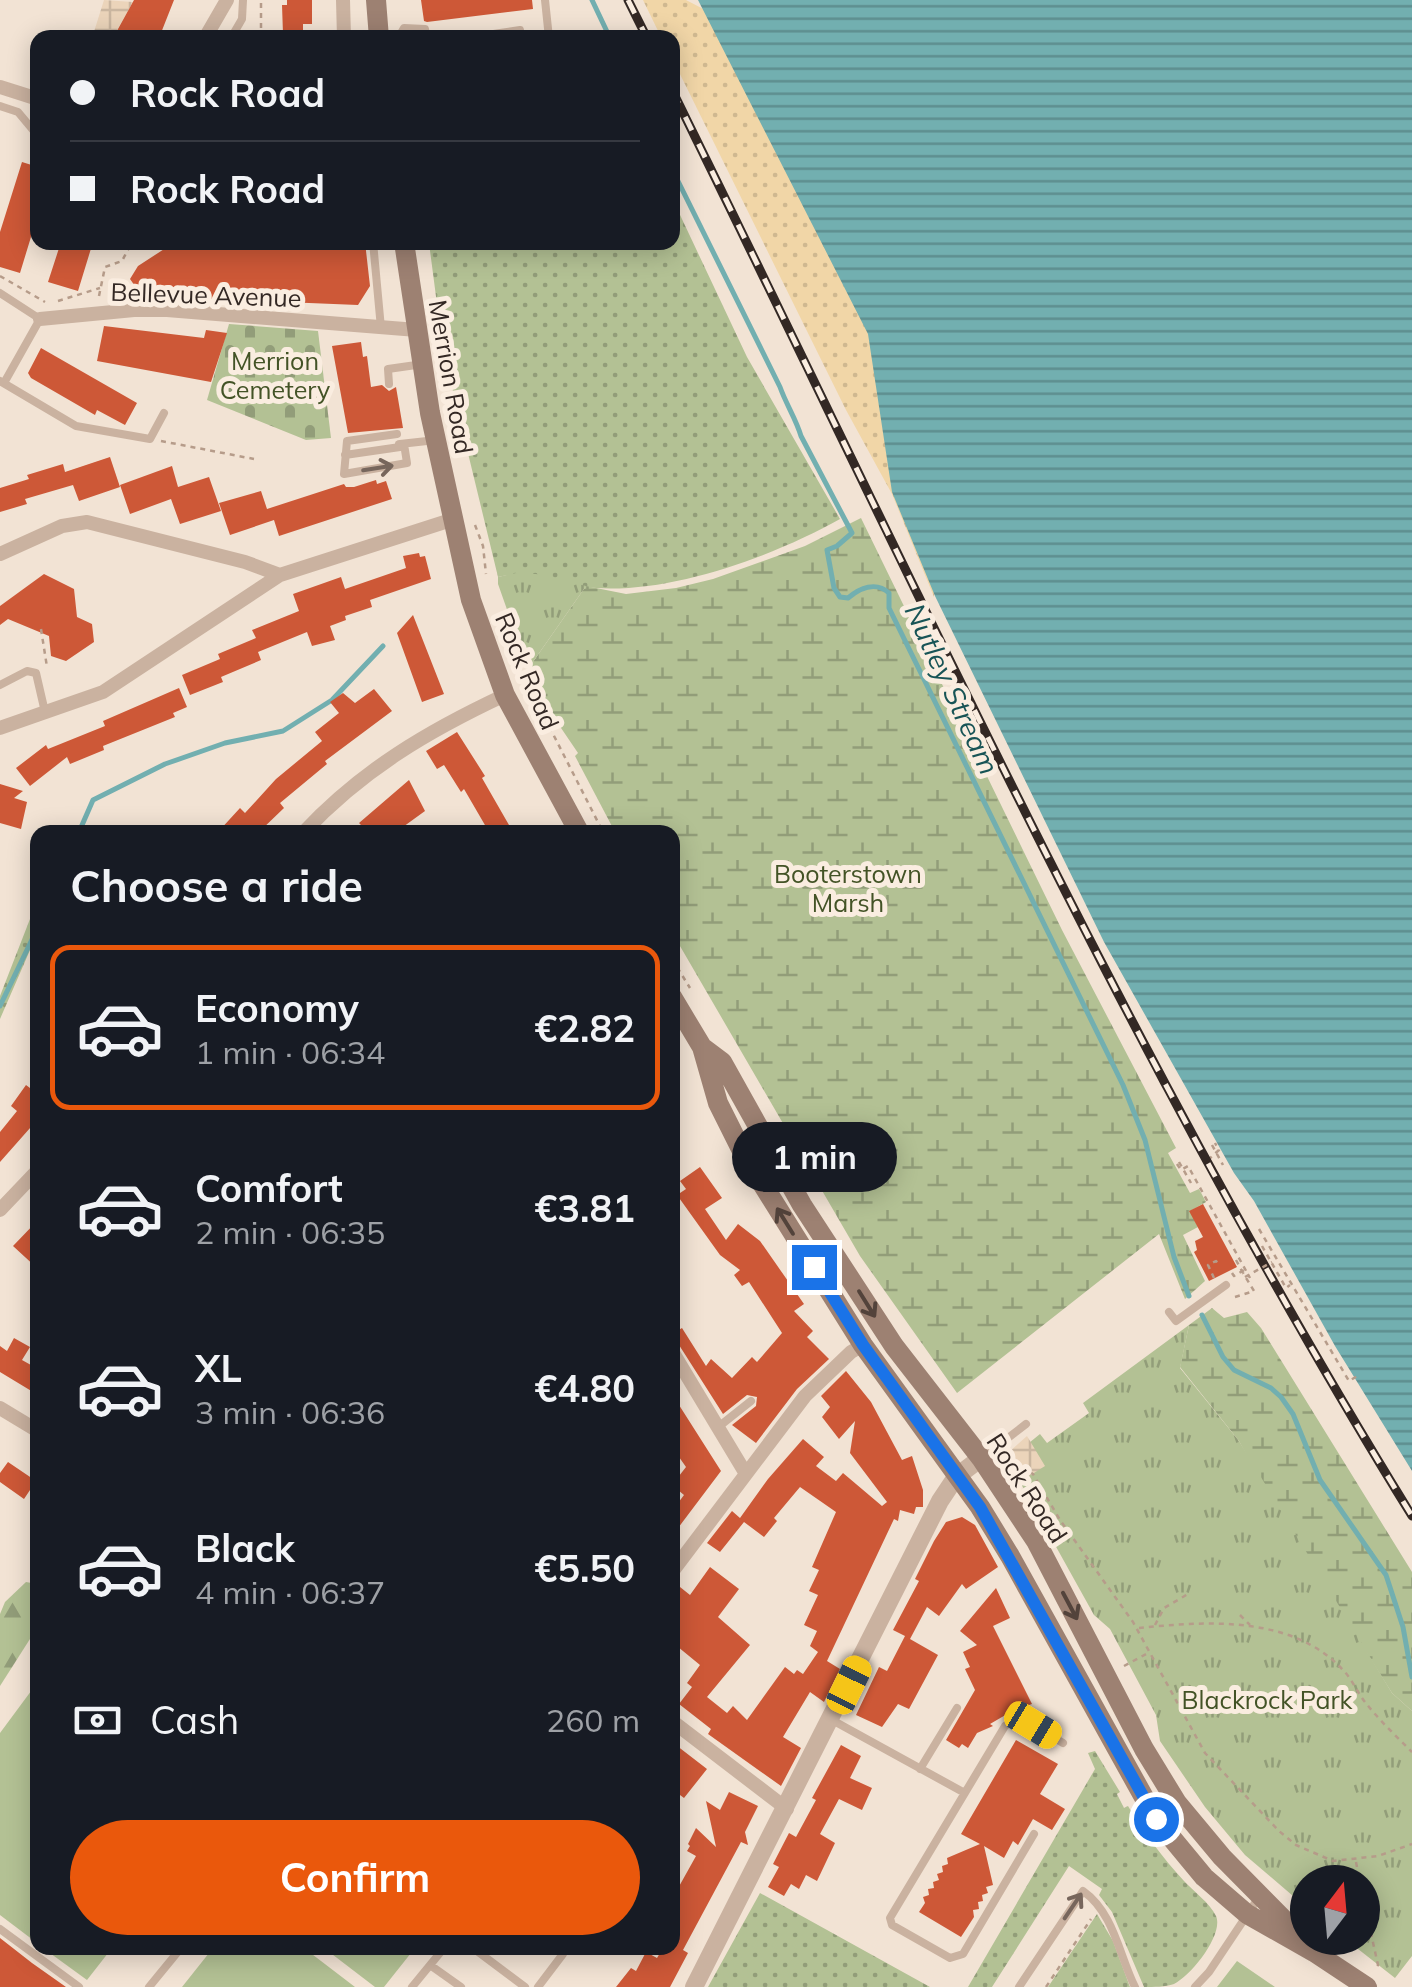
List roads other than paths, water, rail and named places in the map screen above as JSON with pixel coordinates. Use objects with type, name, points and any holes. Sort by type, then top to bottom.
[{"type":"main road","points":[[376,0],[387,30]]},
{"type":"main road","name":"Merrion Road","points":[[405,250],[436,440],[462,521]]},
{"type":"main road","name":"Rock Road","points":[[462,521],[471,600],[505,695],[575,825]]},
{"type":"main road","name":"Rock Road","points":[[680,1010],[702,1047],[718,1103],[743,1152],[863,1345],[980,1507],[1156,1819],[1204,1878],[1247,1914],[1290,1938]]},
{"type":"main road","name":"Rock Road","points":[[702,1047],[722,1062],[802,1205],[894,1346],[981,1458],[1036,1541],[1150,1759],[1178,1803],[1222,1857],[1290,1926]]},
{"type":"main road","name":"Rock Road","points":[[1318,1955],[1365,1986]]},
{"type":"street","points":[[210,30],[227,0]]},
{"type":"street","points":[[342,0],[344,30]]},
{"type":"street","points":[[0,88],[30,97]]},
{"type":"street","name":"Bellevue Avenue","points":[[40,319],[134,310],[204,312],[417,330]]},
{"type":"street","points":[[0,728],[103,692],[280,574],[462,521]]},
{"type":"street","points":[[0,554],[62,526],[87,522],[280,574]]},
{"type":"street","points":[[311,825],[334,800],[383,761],[437,727],[505,695]]},
{"type":"street","points":[[0,1210],[30,1178]]},
{"type":"street","points":[[680,1561],[815,1384],[863,1345]]},
{"type":"street","points":[[680,1365],[746,1474]]},
{"type":"street","points":[[0,1408],[30,1427]]},
{"type":"street","points":[[694,1987],[940,1500],[956,1476],[981,1458]]},
{"type":"street","points":[[680,1727],[787,1809]]},
{"type":"lane","points":[[236,30],[242,19],[243,0]]},
{"type":"lane","points":[[545,0],[547,30]]},
{"type":"lane","points":[[0,106],[18,112],[30,126]]},
{"type":"lane","points":[[375,250],[381,328]]},
{"type":"lane","points":[[0,293],[40,319],[2,382],[76,426],[150,439],[164,413]]},
{"type":"lane","points":[[390,384],[388,368],[424,364]]},
{"type":"lane","points":[[397,431],[401,444],[407,464],[344,474],[346,440],[397,431]]},
{"type":"lane","points":[[345,456],[436,440]]},
{"type":"lane","points":[[0,685],[27,672],[36,673],[45,712]]},
{"type":"lane","points":[[1169,1312],[1176,1321],[1226,1285]]},
{"type":"lane","points":[[717,1428],[750,1401]]},
{"type":"lane","points":[[981,1458],[1026,1424]]},
{"type":"lane","points":[[920,1769],[957,1708]]},
{"type":"lane","points":[[1034,1834],[963,1954],[950,1958],[892,1925],[890,1918],[996,1739],[1018,1716],[1063,1744]]},
{"type":"lane","points":[[832,1720],[963,1792]]},
{"type":"lane","points":[[1019,1987],[1083,1892],[1100,1906],[1135,1987]]},
{"type":"lane","points":[[1195,1987],[1261,1894]]},
{"type":"lane","points":[[0,1929],[30,1951]]},
{"type":"lane","points":[[36,1955],[80,1987]]},
{"type":"lane","points":[[149,1987],[175,1955]]},
{"type":"lane","points":[[412,1987],[438,1955]]},
{"type":"lane","points":[[482,1955],[525,1987]]},
{"type":"lane","points":[[538,1987],[562,1955]]},
{"type":"lane","points":[[430,1965],[460,1987]]},
{"type":"water","points":[[698,0],[1412,0],[1412,1471],[1234,1173],[1104,942],[935,596],[892,492],[868,334]]},
{"type":"waterway","name":"Nutley Stream","points":[[592,0],[606,30]]},
{"type":"waterway","name":"Nutley Stream","points":[[680,185],[852,533],[827,550],[834,588],[840,597],[848,598],[868,587],[879,587],[889,593],[889,608],[1123,1085],[1145,1140],[1174,1257],[1189,1296]]},
{"type":"waterway","points":[[82,825],[93,800],[165,764],[225,743],[283,731],[332,700],[383,646]]},
{"type":"waterway","points":[[0,1006],[30,944]]},
{"type":"waterway","name":"Nutley Stream","points":[[1202,1315],[1234,1370],[1271,1388],[1293,1414],[1320,1480],[1386,1575],[1403,1627],[1412,1677]]},
{"type":"railway","points":[[628,0],[643,30]]},
{"type":"railway","points":[[680,106],[1116,991],[1309,1343],[1412,1516]]},
{"type":"park label","name":"Merrion Cemetery","points":[[275,376]]},
{"type":"park label","name":"Booterstown Marsh","points":[[848,888]]},
{"type":"park label","name":"Blackrock Park","points":[[1267,1700]]}]
